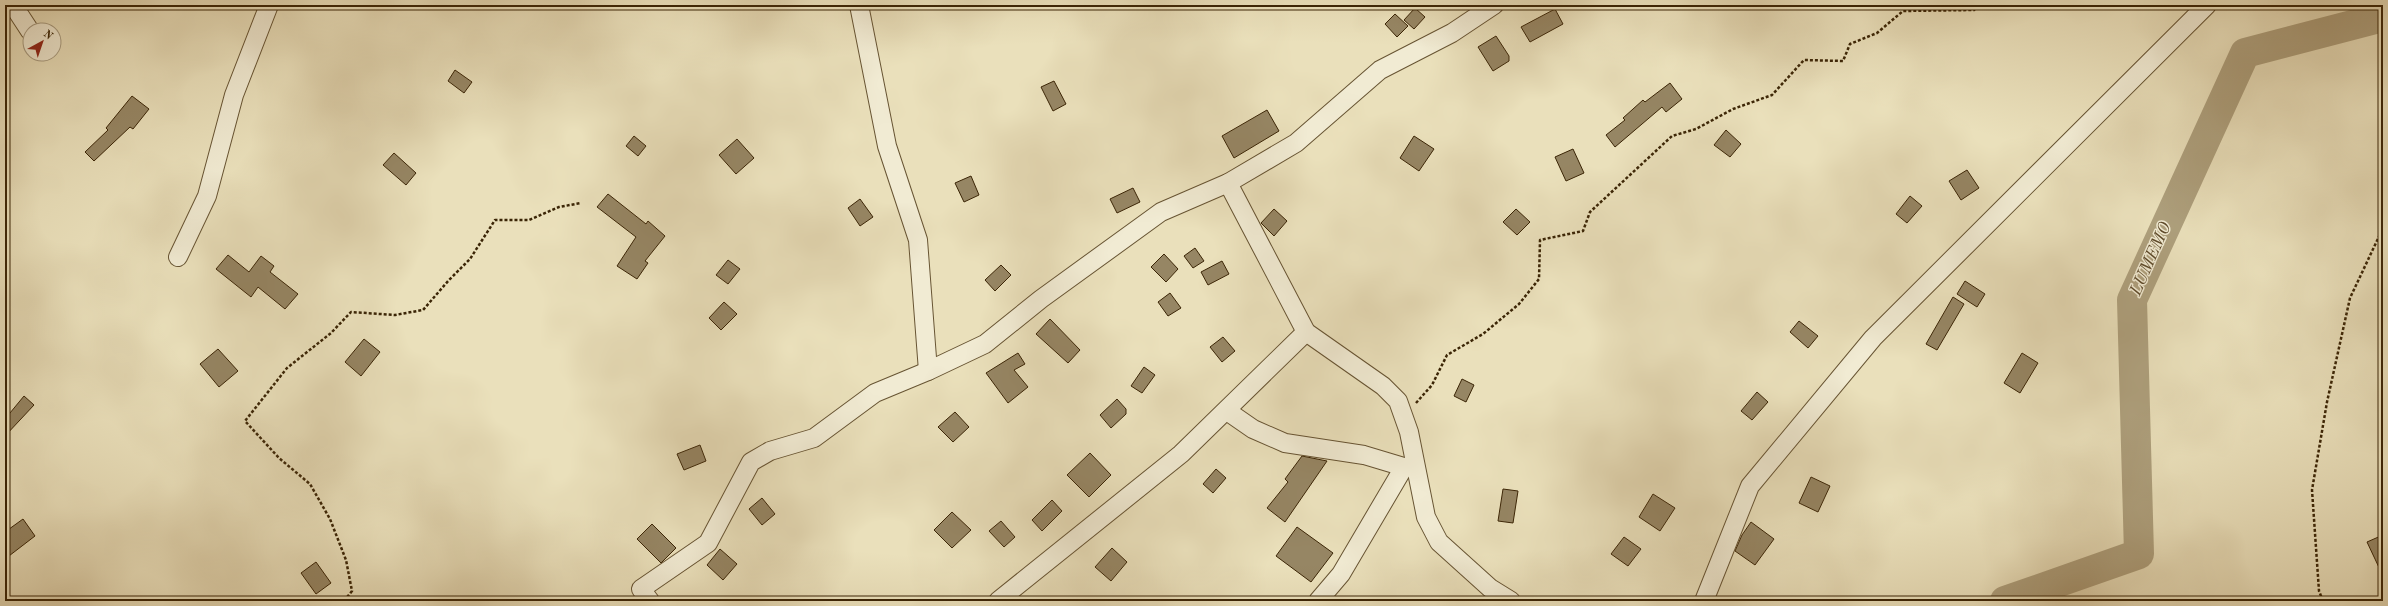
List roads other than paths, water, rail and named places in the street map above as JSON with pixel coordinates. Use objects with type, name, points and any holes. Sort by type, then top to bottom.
[{"type":"street","points":[[13,5],[24,22]]},
{"type":"street","points":[[178,257],[207,196],[234,95],[269,5]]},
{"type":"street","points":[[859,5],[887,146],[918,240],[928,371]]},
{"type":"street","points":[[650,601],[640,589],[708,543],[751,462],[770,451],[814,438],[875,393],[928,371],[985,344],[1041,299],[1161,212],[1228,183],[1296,143],[1380,70],[1452,33],[1494,5]]},
{"type":"street","points":[[1704,601],[1750,486],[1868,344],[2207,5]]},
{"type":"street","points":[[1228,183],[1306,332],[1383,386],[1398,401],[1408,432],[1409,468],[1426,517],[1439,542],[1490,588],[1511,601]]},
{"type":"street","points":[[998,601],[1180,454],[1227,411],[1306,332]]},
{"type":"street","points":[[1227,411],[1253,429],[1285,442],[1364,455],[1409,468]]},
{"type":"street","points":[[1318,601],[1341,574],[1409,468]]},
{"type":"waterway","name":"LUMEMO","points":[[2005,601],[2139,554],[2132,300],[2245,53],[2383,17]]}]
